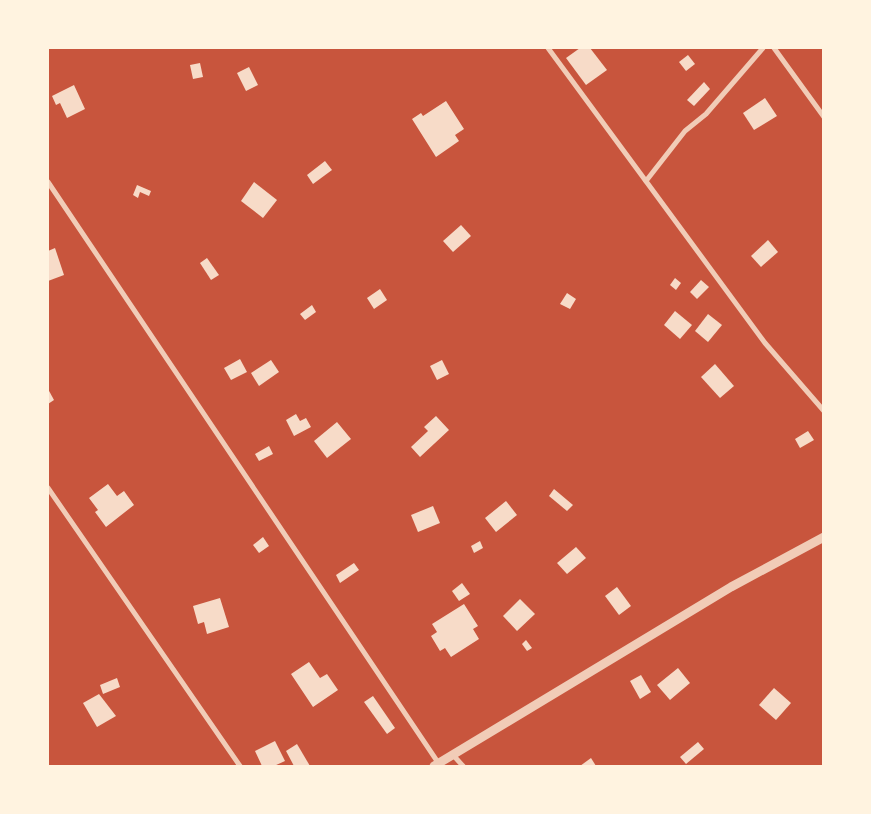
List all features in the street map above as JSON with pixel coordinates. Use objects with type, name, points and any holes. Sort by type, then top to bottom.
[{"type":"street","points":[[548,48],[765,343],[824,411]]},
{"type":"street","points":[[646,181],[685,131],[706,114],[763,48]]},
{"type":"street","points":[[774,48],[824,118]]},
{"type":"street","points":[[48,182],[436,765],[731,587],[824,537]]},
{"type":"street","points":[[48,488],[240,766]]},
{"type":"street","points":[[453,755],[463,766]]},
{"type":"building","points":[[580,48],[590,48],[607,70],[586,85],[566,58]]},
{"type":"building","points":[[688,55],[695,64],[686,71],[679,62]]},
{"type":"building","points":[[200,63],[203,77],[193,79],[190,65]]},
{"type":"building","points":[[249,67],[258,85],[246,91],[237,73]]},
{"type":"building","points":[[704,82],[710,89],[694,106],[687,100]]},
{"type":"building","points":[[74,85],[85,109],[67,118],[60,103],[56,105],[52,96]]},
{"type":"building","points":[[765,98],[777,116],[754,130],[743,113]]},
{"type":"building","points":[[446,101],[464,129],[455,135],[459,141],[436,157],[412,119],[421,113],[423,116]]},
{"type":"building","points":[[325,161],[332,170],[313,184],[307,175]]},
{"type":"building","points":[[254,182],[277,200],[263,218],[241,201]]},
{"type":"building","points":[[137,185],[151,191],[149,196],[140,192],[138,198],[133,195]]},
{"type":"building","points":[[461,225],[471,236],[453,252],[443,241]]},
{"type":"building","points":[[768,240],[778,252],[761,267],[751,256]]},
{"type":"building","points":[[55,248],[64,275],[48,281],[48,251]]},
{"type":"building","points":[[207,258],[219,275],[211,280],[200,263]]},
{"type":"building","points":[[675,278],[681,283],[676,290],[670,285]]},
{"type":"building","points":[[701,280],[709,287],[697,299],[690,292]]},
{"type":"building","points":[[380,289],[387,300],[374,309],[367,298]]},
{"type":"building","points":[[567,293],[576,299],[570,309],[560,304]]},
{"type":"building","points":[[312,305],[316,312],[305,320],[300,314]]},
{"type":"building","points":[[675,311],[692,325],[680,339],[664,325]]},
{"type":"building","points":[[708,314],[722,325],[708,342],[695,331]]},
{"type":"building","points":[[240,359],[247,372],[231,380],[224,368]]},
{"type":"building","points":[[271,360],[279,372],[259,386],[251,373]]},
{"type":"building","points":[[442,360],[449,374],[437,380],[430,366]]},
{"type":"building","points":[[715,364],[734,386],[720,398],[701,377]]},
{"type":"building","points":[[48,389],[54,400],[48,404]]},
{"type":"building","points":[[296,414],[300,421],[306,418],[311,427],[294,436],[286,420]]},
{"type":"building","points":[[436,416],[449,430],[420,457],[411,447],[428,431],[424,427]]},
{"type":"building","points":[[337,422],[351,439],[327,458],[314,441]]},
{"type":"building","points":[[808,431],[814,440],[800,448],[795,439]]},
{"type":"building","points":[[269,446],[273,454],[259,461],[255,454]]},
{"type":"building","points":[[108,484],[117,496],[124,491],[134,505],[106,527],[95,512],[98,510],[89,498]]},
{"type":"building","points":[[554,489],[573,505],[567,511],[549,496]]},
{"type":"building","points":[[506,501],[517,515],[496,532],[485,518]]},
{"type":"building","points":[[433,506],[440,523],[418,532],[411,515]]},
{"type":"building","points":[[263,537],[269,546],[259,553],[253,545]]},
{"type":"building","points":[[480,541],[483,548],[474,553],[471,546]]},
{"type":"building","points":[[576,547],[586,558],[567,574],[557,563]]},
{"type":"building","points":[[354,563],[359,570],[340,583],[336,575]]},
{"type":"building","points":[[462,583],[470,594],[459,601],[452,591]]},
{"type":"building","points":[[617,587],[631,606],[619,615],[605,596]]},
{"type":"building","points":[[220,598],[229,627],[207,634],[204,622],[198,624],[193,606]]},
{"type":"building","points":[[520,599],[535,614],[517,631],[503,616]]},
{"type":"building","points":[[464,604],[478,626],[473,629],[479,639],[451,657],[445,648],[440,651],[431,636],[437,632],[432,624]]},
{"type":"building","points":[[526,640],[532,648],[527,651],[522,644]]},
{"type":"building","points":[[309,662],[320,678],[327,674],[338,690],[313,707],[291,674]]},
{"type":"building","points":[[678,668],[690,683],[670,700],[657,685]]},
{"type":"building","points":[[641,675],[651,692],[640,699],[630,681]]},
{"type":"building","points":[[117,678],[120,687],[103,694],[100,685]]},
{"type":"building","points":[[774,688],[791,703],[776,720],[759,705]]},
{"type":"building","points":[[99,694],[116,716],[97,727],[83,703]]},
{"type":"building","points":[[373,696],[395,728],[387,734],[364,702]]},
{"type":"building","points":[[275,741],[285,761],[274,766],[262,766],[255,751]]},
{"type":"building","points":[[698,742],[704,749],[686,764],[680,757]]},
{"type":"building","points":[[297,744],[310,766],[294,766],[286,751]]},
{"type":"building","points":[[591,758],[596,766],[580,766]]}]
